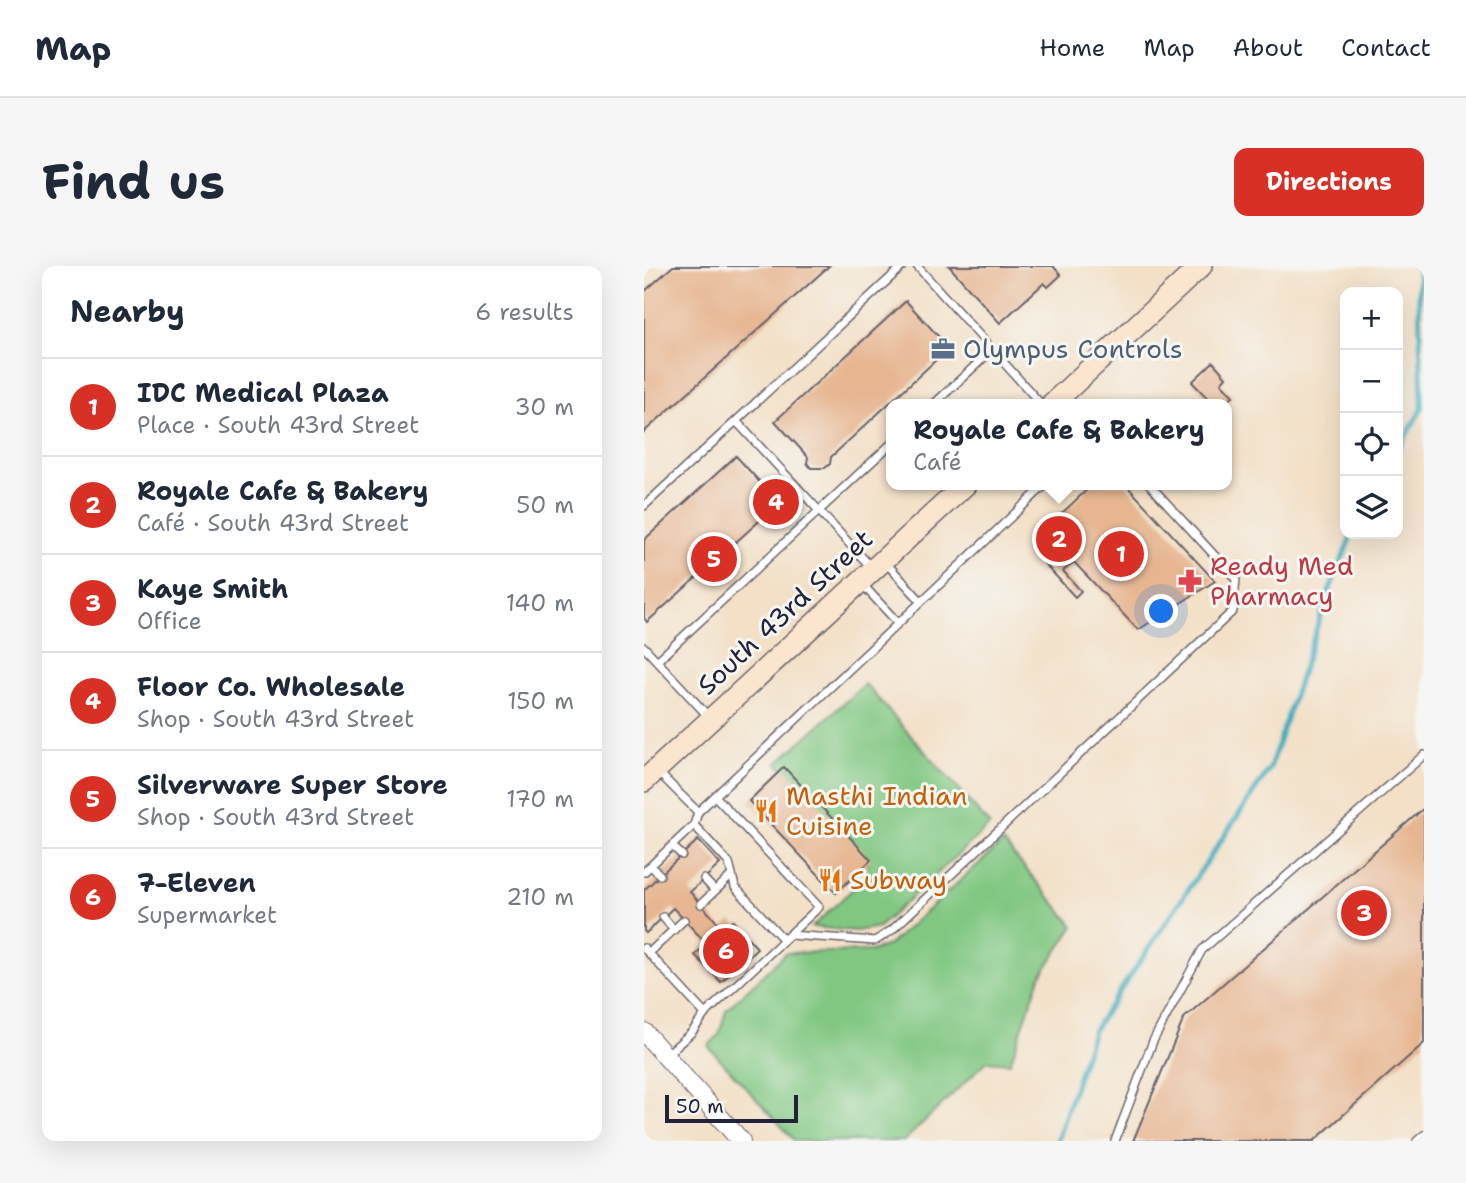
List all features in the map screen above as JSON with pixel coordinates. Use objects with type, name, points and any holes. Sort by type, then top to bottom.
[{"type":"main road","points":[[1062,398],[1201,266]]},
{"type":"main road","name":"South 43rd Street","points":[[650,776],[960,490]]},
{"type":"street","points":[[644,1032],[741,1141]]},
{"type":"lane","points":[[644,506],[903,266]]},
{"type":"lane","points":[[916,266],[1036,399]]},
{"type":"lane","points":[[939,399],[992,350]]},
{"type":"lane","points":[[736,421],[872,570],[921,601]]},
{"type":"lane","points":[[657,661],[886,449]]},
{"type":"lane","points":[[644,872],[694,825],[698,812],[1040,490]]},
{"type":"lane","points":[[694,825],[729,863],[735,887],[786,937],[875,940],[892,930],[1233,611],[1236,579],[1155,490]]},
{"type":"lane","points":[[872,570],[898,623]]},
{"type":"lane","points":[[644,647],[711,720]]},
{"type":"lane","points":[[1115,1141],[1153,1041],[1202,950],[1424,755]]},
{"type":"lane","points":[[650,776],[698,812]]},
{"type":"lane","points":[[666,1056],[692,1032],[705,1014],[819,907],[715,796]]},
{"type":"lane","points":[[672,846],[682,855]]},
{"type":"lane","points":[[651,866],[660,875]]},
{"type":"lane","points":[[701,904],[732,875]]},
{"type":"lane","points":[[704,879],[715,891]]},
{"type":"lane","points":[[663,917],[674,930]]},
{"type":"lane","points":[[684,920],[647,950],[705,1014]]},
{"type":"lane","points":[[1417,1141],[1424,1135]]},
{"type":"green space","points":[[865,684],[990,825],[879,927],[856,931],[812,927],[867,876],[868,860],[777,763]]},
{"type":"green space","points":[[1003,842],[1074,926],[1040,977],[1010,1063],[987,1061],[904,1141],[795,1141],[708,1046],[719,1035],[726,1010],[786,953],[871,951],[889,945]]},
{"type":"building","points":[[673,266],[829,266],[644,432],[644,292]]},
{"type":"building","points":[[949,266],[1053,266],[1061,275],[1048,287],[1044,283],[1000,323]]},
{"type":"building","points":[[906,301],[949,348],[894,399],[886,399],[886,406],[831,457],[830,464],[825,468],[811,468],[807,463],[808,457],[775,421]]},
{"type":"building","points":[[1213,362],[1226,377],[1221,383],[1233,396],[1230,399],[1208,399],[1192,382]]},
{"type":"building","points":[[736,456],[768,491],[779,496],[778,511],[774,515],[767,514],[647,622],[644,618],[644,540]]},
{"type":"building","points":[[1087,490],[1131,490],[1215,581],[1138,630],[1074,562],[1063,571],[1081,591],[1075,597],[1044,563],[1061,546],[1046,528]]},
{"type":"building","points":[[784,767],[871,860],[836,893],[749,801]]},
{"type":"building","points":[[1424,808],[1424,1043],[1314,1141],[1133,1141],[1184,1018]]},
{"type":"building","points":[[698,840],[720,864],[690,892],[723,929],[732,920],[757,948],[721,982],[695,955],[707,944],[673,908],[646,933],[644,931],[644,890]]},
{"type":"waterway","points":[[1403,441],[1422,408],[1418,266]]},
{"type":"waterway","points":[[1057,1141],[1093,1031],[1270,768],[1327,597],[1350,539]]},
{"type":"place","name":"Olympus Controls","points":[[943,349]]},
{"type":"place","name":"Floor Co. Wholesale","points":[[776,502]]},
{"type":"place","name":"Royale Cafe & Bakery","points":[[1059,539]]},
{"type":"place","name":"IDC Medical Plaza","points":[[1121,554]]},
{"type":"place","name":"Silverware Super Store","points":[[714,559]]},
{"type":"place","name":"Ready Med Pharmacy","points":[[1190,581]]},
{"type":"place","name":"Masthi Indian Cuisine","points":[[766,811]]},
{"type":"place","name":"Subway","points":[[830,880]]},
{"type":"place","name":"Kaye Smith","points":[[1364,913]]},
{"type":"place","name":"7-Eleven","points":[[726,951]]}]
